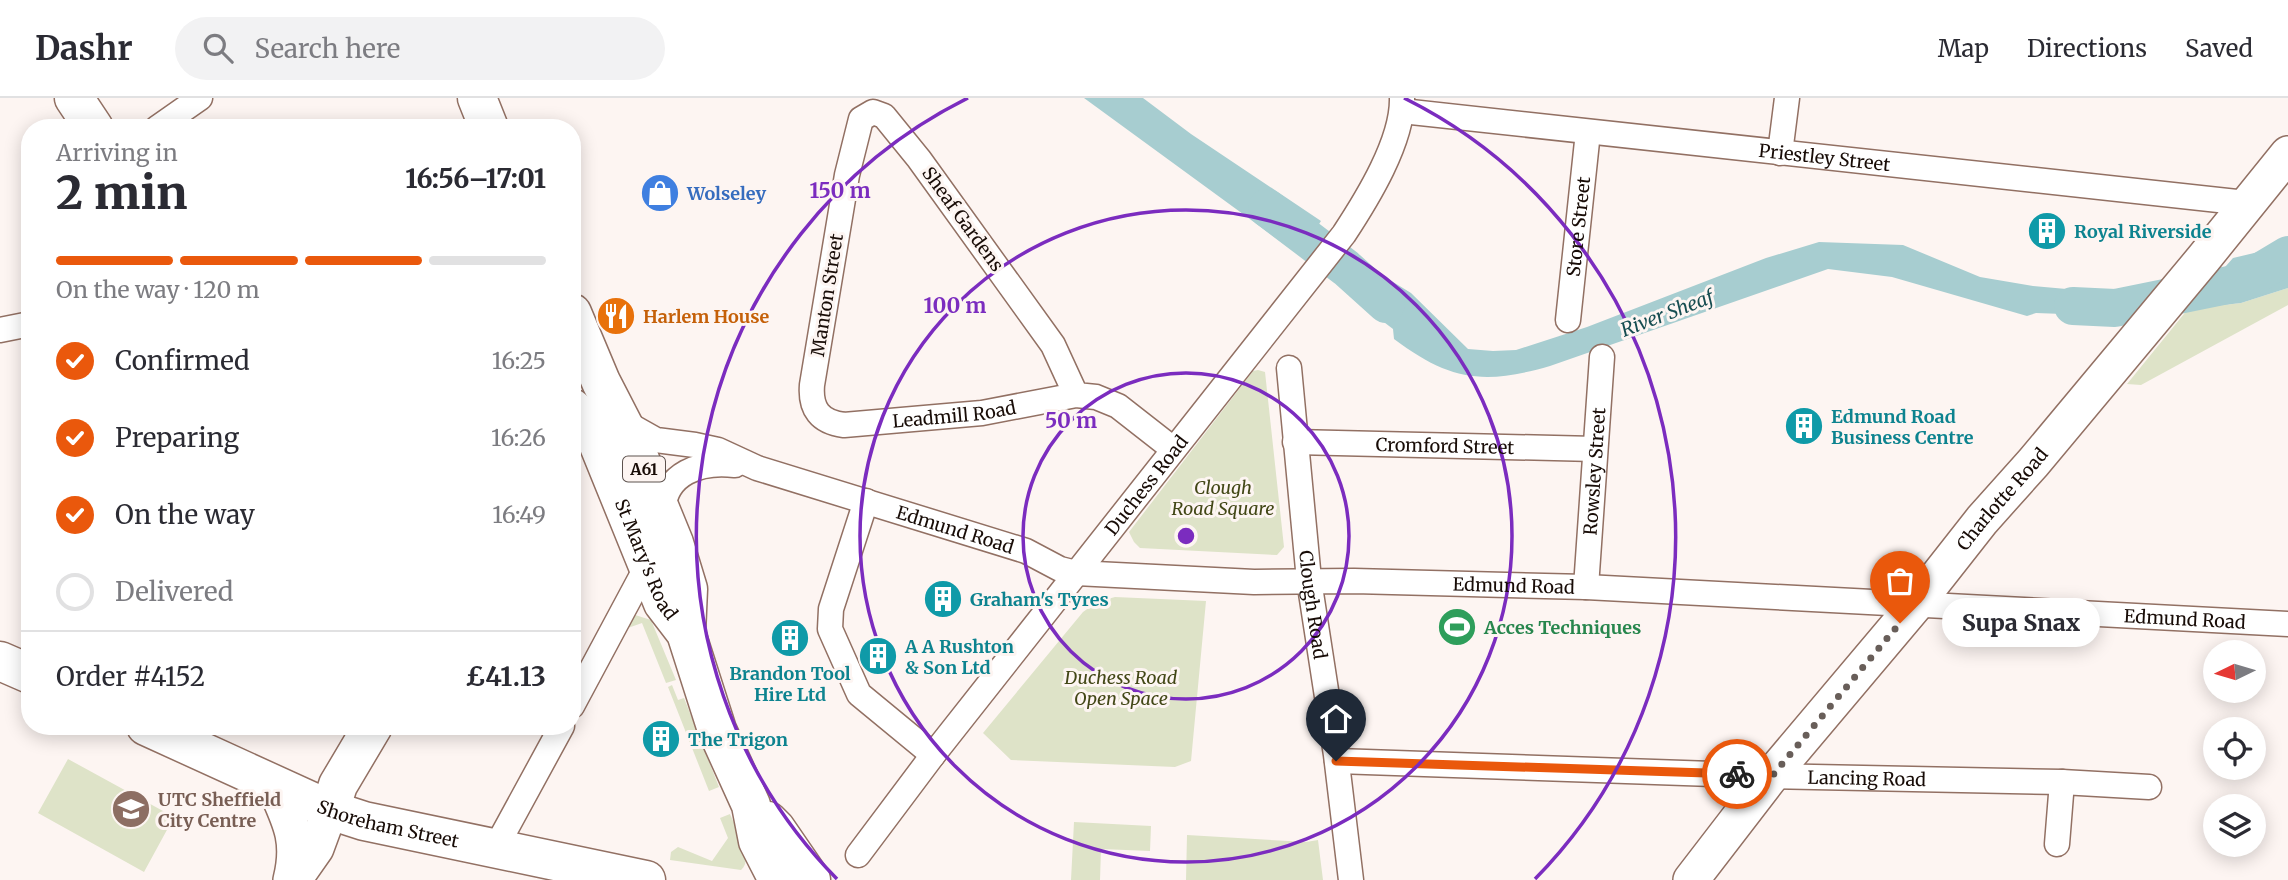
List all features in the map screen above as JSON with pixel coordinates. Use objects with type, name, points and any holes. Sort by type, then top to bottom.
[{"type":"highway","points":[[74,98],[88,119]]},
{"type":"highway","points":[[477,98],[485,119]]},
{"type":"highway","name":"St Mary's Road","points":[[581,335],[663,514],[688,589],[685,633]]},
{"type":"highway","name":"St Mary's Road","points":[[581,416],[598,443],[663,603],[685,633],[717,730],[751,805],[758,841],[778,880]]},
{"type":"highway","name":"Shoreham Street","points":[[176,735],[330,810],[381,825],[623,877]]},
{"type":"highway","points":[[330,810],[338,785],[368,735]]},
{"type":"highway","name":"St Mary's Road","points":[[751,805],[776,829],[811,880]]},
{"type":"street","points":[[170,119],[200,98]]},
{"type":"street","points":[[1780,153],[1787,98]]},
{"type":"street","name":"Priestley Street","points":[[1402,105],[1588,132],[2246,204]]},
{"type":"street","name":"Duchess Road","points":[[858,855],[933,755],[1344,234],[1382,171],[1402,105]]},
{"type":"street","name":"Sheaf Gardens","points":[[861,119],[873,112],[884,117],[919,159],[1053,345],[1076,394]]},
{"type":"street","name":"Manton Street","points":[[830,422],[824,420],[816,411],[812,393],[847,175],[861,119]]},
{"type":"street","name":"Store Street","points":[[1568,320],[1588,132]]},
{"type":"street","name":"Charlotte Road","points":[[1692,880],[1772,776],[1916,604],[1982,520],[2033,463],[2288,154]]},
{"type":"street","points":[[0,330],[21,326]]},
{"type":"street","name":"Rowsley Street","points":[[1586,587],[1602,358]]},
{"type":"street","name":"Clough Road","points":[[1289,368],[1309,580],[1351,880]]},
{"type":"street","points":[[1076,394],[1096,397],[1118,406],[1173,449]]},
{"type":"street","name":"Leadmill Road","points":[[830,422],[844,425],[982,413],[1076,394]]},
{"type":"street","name":"Edmund Road","points":[[621,419],[656,440],[718,450],[757,468],[1026,551],[1060,569],[1076,573],[1254,582],[1309,580],[1586,587],[2288,624]]},
{"type":"street","name":"Cromford Street","points":[[1295,442],[1595,449]]},
{"type":"street","name":"Edmund Road","points":[[663,514],[668,492],[676,481],[693,468],[716,463],[757,468]]},
{"type":"street","points":[[866,501],[831,609],[830,629],[859,694],[933,755]]},
{"type":"street","points":[[581,689],[648,564]]},
{"type":"street","points":[[495,849],[557,735]]},
{"type":"street","name":"Lancing Road","points":[[1336,761],[1772,776],[2062,782],[2149,787]]},
{"type":"street","points":[[2057,844],[2062,782]]},
{"type":"street","points":[[274,785],[289,817],[296,844],[292,880]]},
{"type":"street","points":[[292,880],[316,848],[330,810]]},
{"type":"green space","points":[[2288,288],[2288,305],[2141,385],[2127,384],[2188,309],[2241,303]]},
{"type":"green space","name":"Clough Road Square","points":[[1253,371],[1265,372],[1284,547],[1277,555],[1140,548],[1129,532]]},
{"type":"green space","name":"Duchess Road Open Space","points":[[1115,597],[1206,601],[1191,761],[1175,767],[1011,760],[983,733],[1083,612],[1097,602]]},
{"type":"green space","points":[[632,614],[651,620],[676,680],[666,683],[642,623],[625,629]]},
{"type":"green space","points":[[672,685],[678,700],[684,698],[719,787],[709,791],[668,687]]},
{"type":"green space","points":[[68,759],[174,817],[144,872],[38,813]]},
{"type":"green space","points":[[730,814],[745,851],[745,864],[741,870],[670,860],[671,852],[678,847],[712,861],[728,838],[720,818]]},
{"type":"green space","points":[[1074,822],[1151,826],[1150,851],[1101,849],[1100,880],[1071,880]]},
{"type":"green space","points":[[1187,835],[1306,842],[1318,840],[1323,880],[1186,880]]},
{"type":"water","points":[[1084,98],[1143,98],[1191,134],[1321,221],[1299,255]]},
{"type":"water","points":[[1819,242],[1903,245],[1980,277],[2033,286],[2111,293],[2139,292],[2117,316],[2036,313],[2027,316],[1892,277],[1828,269],[1550,366],[1506,376],[1486,377],[1451,371],[1414,353],[1394,339],[1393,329],[1372,313],[1339,280],[1354,258],[1411,293],[1468,349],[1516,350],[1587,327],[1766,258]]},
{"type":"water","points":[[2288,245],[2288,288],[2241,303],[2188,309],[2233,258]]},
{"type":"waterway","name":"River Sheaf","points":[[1267,208],[1346,268],[1386,304]]},
{"type":"waterway","name":"River Sheaf","points":[[2073,306],[2115,308],[2243,282],[2288,255]]},
{"type":"way so far","points":[[1737,774],[1772,776],[1900,623]]},
{"type":"place","name":"Wolseley","points":[[660,193]]},
{"type":"place","name":"Royal Riverside","points":[[2047,231]]},
{"type":"place","name":"Harlem House","points":[[616,316]]},
{"type":"place","name":"Edmund Road Business Centre","points":[[1804,426]]},
{"type":"place","name":"Graham's Tyres","points":[[943,599]]},
{"type":"place","name":"Supa Snax","points":[[1900,623]]},
{"type":"place","name":"Acces Techniques","points":[[1457,627]]},
{"type":"place","name":"Brandon Tool Hire Ltd","points":[[790,638]]},
{"type":"place","name":"A A Rushton & Son Ltd","points":[[878,656]]},
{"type":"place","name":"The Trigon","points":[[661,739]]},
{"type":"place","name":"UTC Sheffield City Centre","points":[[131,809]]},
{"type":"route","points":[[1336,761],[1737,774]]}]
